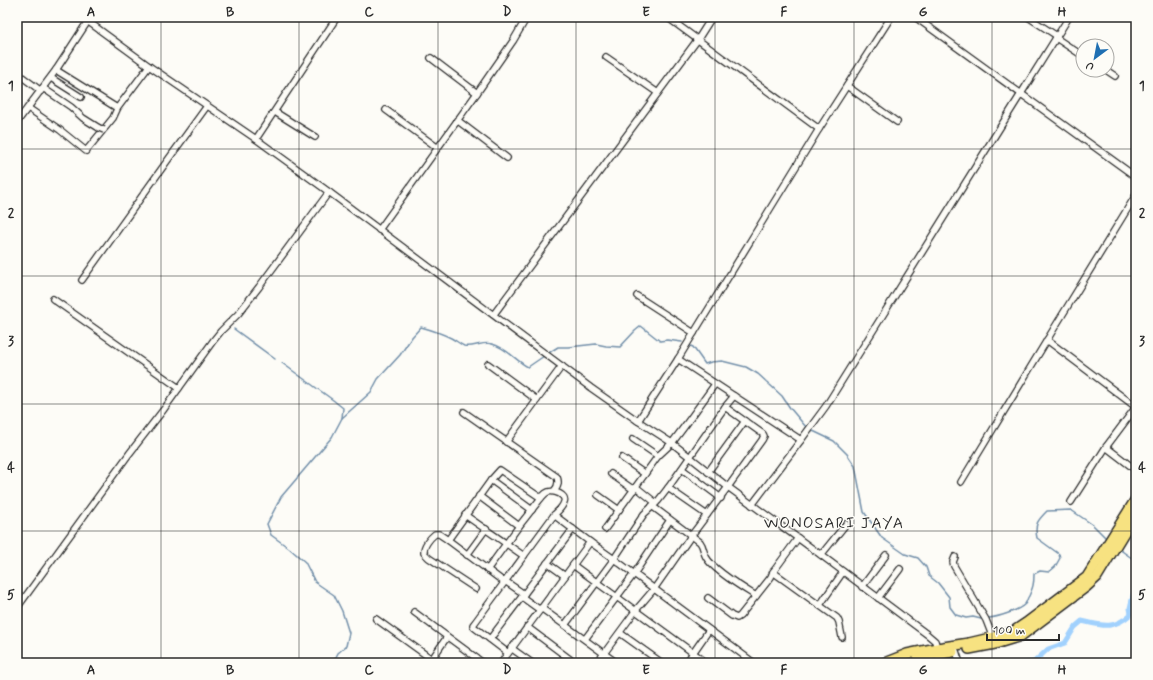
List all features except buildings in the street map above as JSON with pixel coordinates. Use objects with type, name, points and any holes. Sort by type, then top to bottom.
[{"type":"highway","points":[[901,663],[920,661],[956,651],[996,644],[1021,636],[1033,628],[1097,577],[1130,517],[1136,499]]},
{"type":"highway","points":[[884,663],[907,654],[993,638],[1014,631],[1086,577],[1130,517]]},
{"type":"street","points":[[82,17],[149,66],[256,139],[494,314],[562,366],[638,421],[672,443],[708,472],[821,554],[862,587],[932,638],[935,642],[936,648]]},
{"type":"street","points":[[256,139],[337,17]]},
{"type":"street","points":[[379,230],[477,93],[513,41],[527,17]]},
{"type":"street","points":[[667,17],[819,129]]},
{"type":"street","points":[[494,314],[698,39],[712,17]]},
{"type":"street","points":[[638,421],[678,359],[819,129],[891,17]]},
{"type":"street","points":[[915,17],[1136,177]]},
{"type":"street","points":[[1028,17],[1075,50]]},
{"type":"street","points":[[752,505],[826,406],[1069,17]]},
{"type":"street","points":[[17,122],[51,78],[88,21]]},
{"type":"street","points":[[606,57],[658,93]]},
{"type":"street","points":[[431,58],[477,93]]},
{"type":"street","points":[[28,108],[60,130],[86,151],[113,118],[118,107],[149,66]]},
{"type":"street","points":[[56,70],[115,107],[118,107]]},
{"type":"street","points":[[17,73],[71,107],[83,118],[101,129]]},
{"type":"street","points":[[51,78],[81,97]]},
{"type":"street","points":[[847,86],[897,122]]},
{"type":"street","points":[[82,280],[207,106]]},
{"type":"street","points":[[386,110],[438,148]]},
{"type":"street","points":[[275,112],[315,136]]},
{"type":"street","points":[[457,120],[507,158]]},
{"type":"street","points":[[17,608],[221,331],[238,314],[259,287],[329,192]]},
{"type":"street","points":[[961,482],[1046,340],[1136,195]]},
{"type":"street","points":[[637,296],[694,333]]},
{"type":"street","points":[[53,299],[179,388]]},
{"type":"street","points":[[1046,340],[1136,407],[1106,448],[1071,502]]},
{"type":"street","points":[[678,359],[801,440]]},
{"type":"street","points":[[488,364],[537,400]]},
{"type":"street","points":[[506,442],[562,366]]},
{"type":"street","points":[[606,529],[658,456],[672,443],[715,384]]},
{"type":"street","points":[[565,625],[614,559],[644,514],[654,505],[668,488],[734,396]]},
{"type":"street","points":[[597,663],[636,610],[654,589],[762,440],[764,436],[761,432],[725,408]]},
{"type":"street","points":[[464,412],[557,478],[558,484],[554,491]]},
{"type":"street","points":[[708,472],[745,422]]},
{"type":"street","points":[[633,439],[658,456]]},
{"type":"street","points":[[1106,448],[1136,470]]},
{"type":"street","points":[[622,458],[646,474]]},
{"type":"street","points":[[682,469],[721,498]]},
{"type":"street","points":[[448,540],[498,470],[501,470],[541,498]]},
{"type":"street","points":[[611,474],[635,489],[670,520],[700,542],[703,546],[705,557],[715,567],[756,596]]},
{"type":"street","points":[[491,480],[532,510]]},
{"type":"street","points":[[668,488],[707,515]]},
{"type":"street","points":[[487,570],[519,526],[547,492],[554,491],[564,498],[564,503],[473,626],[509,650],[532,663]]},
{"type":"street","points":[[598,495],[619,510]]},
{"type":"street","points":[[479,496],[519,526]]},
{"type":"street","points":[[465,515],[524,556]]},
{"type":"street","points":[[554,515],[754,663]]},
{"type":"street","points":[[584,639],[634,574],[670,520]]},
{"type":"street","points":[[821,554],[846,524]]},
{"type":"street","points":[[490,638],[572,529]]},
{"type":"street","points":[[467,555],[486,530]]},
{"type":"street","points":[[476,589],[429,558],[424,553],[425,547],[435,534],[439,534],[448,540],[487,570],[505,581],[523,596],[617,663]]},
{"type":"street","points":[[708,598],[732,616],[737,618],[740,616],[771,577],[773,572],[798,538]]},
{"type":"street","points":[[501,663],[509,650],[590,542]]},
{"type":"street","points":[[862,587],[886,555]]},
{"type":"street","points":[[955,557],[953,562],[954,566],[986,620],[993,638]]},
{"type":"street","points":[[547,563],[565,576]]},
{"type":"street","points":[[573,564],[707,663]]},
{"type":"street","points":[[878,598],[900,569]]},
{"type":"street","points":[[773,572],[837,618],[842,637]]},
{"type":"street","points":[[820,605],[843,572]]},
{"type":"street","points":[[414,612],[483,663]]},
{"type":"street","points":[[376,618],[434,661],[447,637]]},
{"type":"street","points":[[527,627],[576,663]]},
{"type":"street","points":[[686,663],[709,630]]},
{"type":"street","points":[[620,633],[662,663]]},
{"type":"street","points":[[956,651],[960,663]]},
{"type":"waterway","points":[[550,352],[558,347],[596,344],[620,347],[641,326],[660,341],[667,340],[682,342]]},
{"type":"waterway","points":[[342,418],[371,392],[378,379],[400,355],[421,327],[433,330],[464,346],[489,343],[502,348],[528,367],[544,356]]},
{"type":"waterway","points":[[234,329],[275,359]]},
{"type":"waterway","points":[[688,345],[693,347],[705,364],[722,361],[746,367],[758,374],[782,396],[806,427]]},
{"type":"waterway","points":[[282,363],[343,408],[342,418],[332,437],[281,497],[267,524],[271,535],[305,562],[315,582],[334,595],[342,611],[349,633],[346,646],[338,653],[333,663]]},
{"type":"waterway","points":[[813,431],[834,441],[847,454],[855,466],[864,512],[882,538],[905,554],[918,558],[926,567],[929,576],[938,583],[949,597],[950,607],[956,615],[966,618],[973,617],[981,619]]},
{"type":"waterway","points":[[989,618],[1008,613],[1022,607],[1025,604],[1032,588],[1034,574],[1040,571],[1049,572],[1055,567],[1060,558],[1059,554],[1037,538],[1036,526],[1041,517],[1047,511],[1071,510],[1093,525],[1107,539]]},
{"type":"waterway","points":[[1119,549],[1136,561]]},
{"type":"waterway","points":[[1027,663],[1034,662],[1048,649],[1065,643],[1075,627],[1082,621],[1102,625],[1113,625],[1125,619],[1131,614],[1130,608],[1136,583]]},
{"type":"district","name":"WONOSARI JAYA","points":[[834,522]]}]
